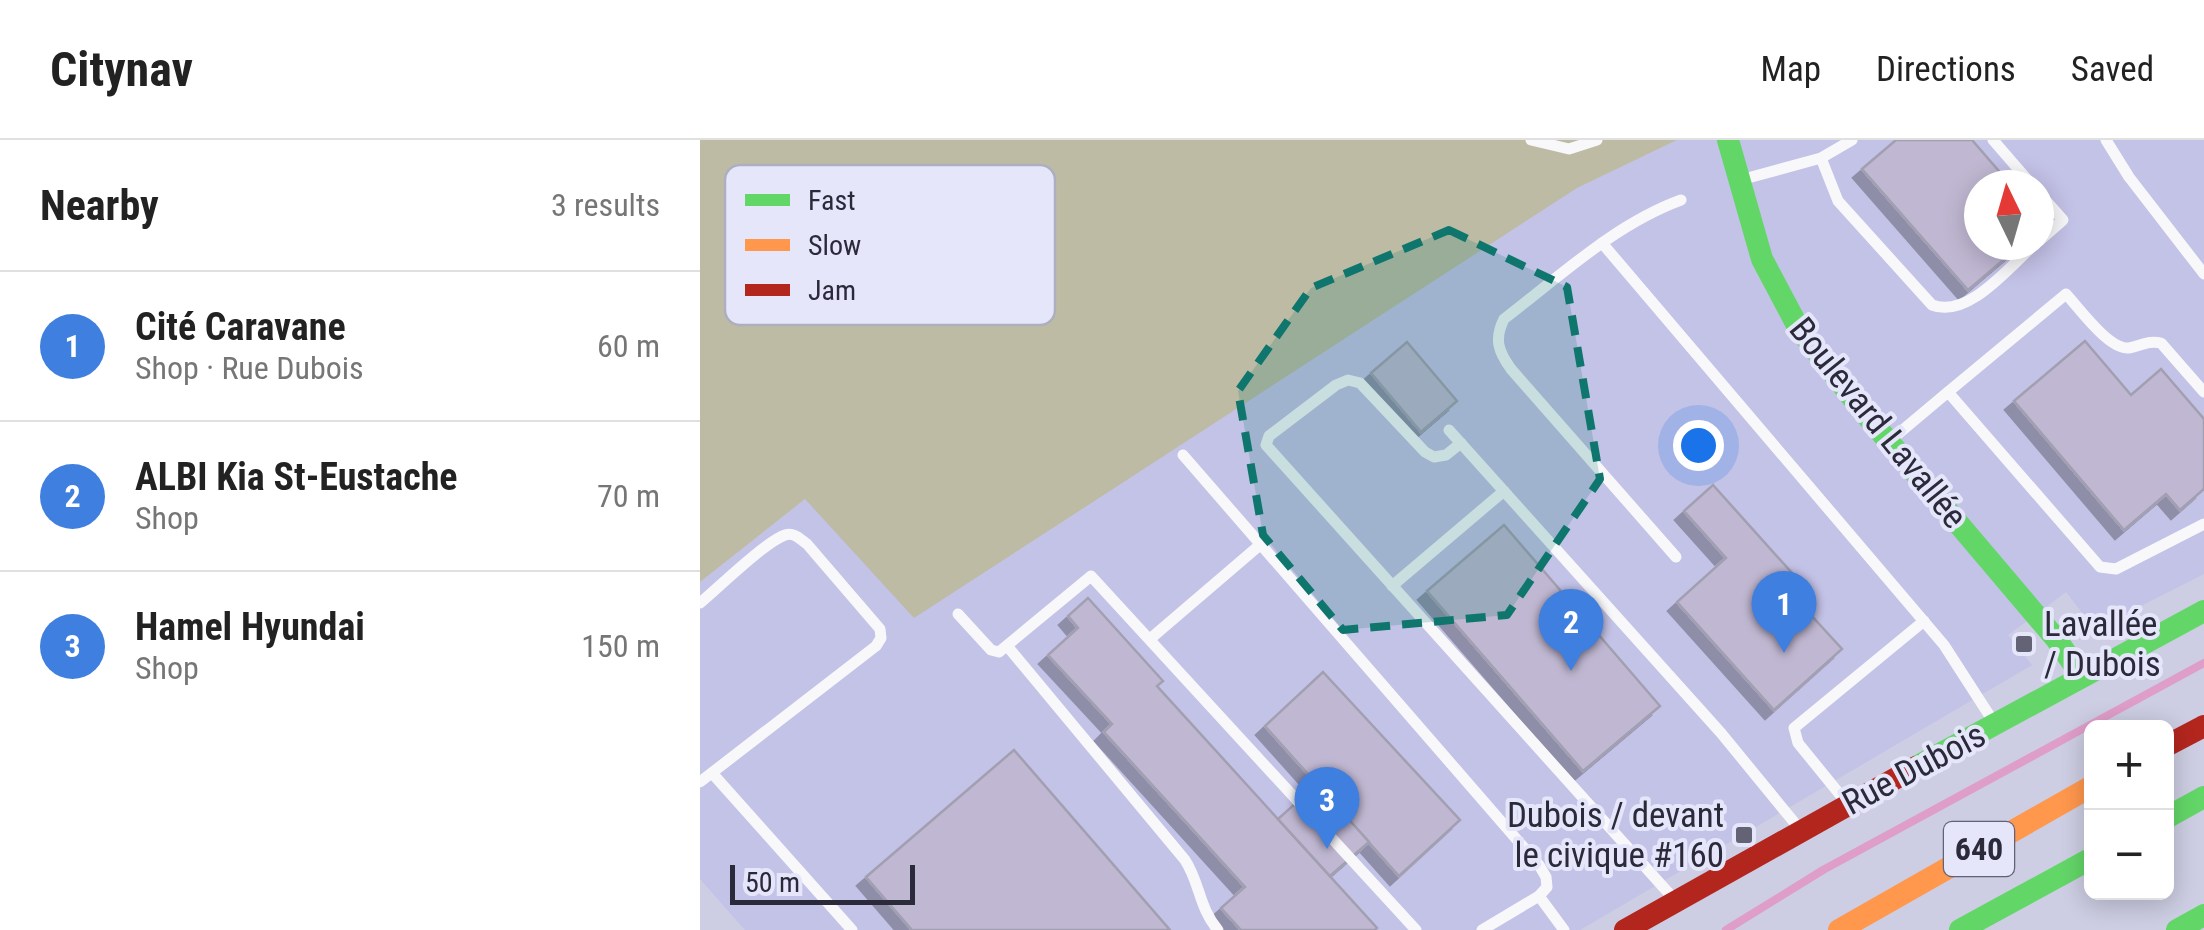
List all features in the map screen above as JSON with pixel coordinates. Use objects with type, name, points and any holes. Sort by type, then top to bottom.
[{"type":"main road","name":"Boulevard Lavallée","points":[[1728,140],[1753,232],[1778,294],[1806,340],[2057,640],[2082,677]]},
{"type":"main road","name":"Rue Dubois","points":[[1625,930],[1800,830],[2204,611]]},
{"type":"main road","points":[[2174,742],[2204,726]]},
{"type":"main road","name":"640","points":[[1840,930],[2084,791]]},
{"type":"main road","points":[[2174,814],[2204,798]]},
{"type":"main road","name":"640","points":[[1960,930],[2084,862]]},
{"type":"main road","points":[[2177,930],[2204,915]]},
{"type":"lane","points":[[1531,140],[1569,149],[1597,140]]},
{"type":"lane","points":[[1740,180],[1821,158],[1852,140]]},
{"type":"lane","points":[[1993,140],[2019,170]]},
{"type":"lane","points":[[2106,140],[2128,177],[2204,274]]},
{"type":"lane","points":[[1821,158],[1838,200],[1932,305],[1944,310],[1957,307],[2017,260]]},
{"type":"lane","points":[[1676,557],[1510,369],[1497,343],[1504,320],[1602,244],[1660,207],[1681,200]]},
{"type":"lane","points":[[2054,210],[2063,220],[2054,228]]},
{"type":"lane","points":[[1602,244],[1924,621],[1968,679],[1995,725]]},
{"type":"lane","points":[[1889,442],[2066,294],[2112,344],[2129,348],[2148,341],[2161,343],[2204,392]]},
{"type":"lane","points":[[1461,443],[1446,455],[1434,457],[1424,452],[1360,383],[1348,380],[1269,436],[1266,445],[1676,901]]},
{"type":"lane","points":[[1948,392],[2100,568],[2116,569],[2204,524]]},
{"type":"lane","points":[[1449,430],[1721,732],[1800,830]]},
{"type":"lane","points":[[1184,455],[1539,864],[1547,887],[1482,930]]},
{"type":"lane","points":[[1392,586],[1504,491]]},
{"type":"lane","points":[[700,604],[771,544],[784,535],[794,535],[807,544],[880,628],[881,638],[876,646],[700,782]]},
{"type":"lane","points":[[1150,639],[1261,544]]},
{"type":"lane","points":[[958,614],[990,650],[998,652],[1091,576],[1416,930]]},
{"type":"lane","points":[[1848,804],[1798,743],[1794,728],[1924,621]]},
{"type":"lane","points":[[1008,647],[1185,860],[1196,880],[1200,904],[1218,930]]},
{"type":"lane","points":[[712,773],[852,930]]},
{"type":"lane","points":[[1538,896],[1564,930]]},
{"type":"highlighted area","points":[[1449,230],[1567,287],[1600,479],[1507,615],[1343,630],[1263,535],[1238,391],[1311,288]]},
{"type":"shaded area","points":[[700,140],[1677,140],[1577,188],[914,618],[805,499],[700,582]]},
{"type":"shaded area","points":[[1677,140],[2204,140],[2204,574],[2095,629],[2066,592],[2008,635],[2032,665],[1580,930],[745,930],[700,879],[700,582],[805,499],[1577,188]]},
{"type":"building","points":[[1896,140],[1972,140],[1998,170],[1964,170],[1964,260],[2003,260],[1968,290],[1862,169]]},
{"type":"building","points":[[2085,341],[2131,395],[2161,369],[2204,419],[2204,489],[2180,510],[2166,494],[2124,530],[2014,401]]},
{"type":"building","points":[[1407,342],[1457,401],[1421,432],[1371,373]]},
{"type":"building","points":[[1713,485],[1792,573],[1789,591],[1842,649],[1774,710],[1677,602],[1726,558],[1684,511]]},
{"type":"building","points":[[1504,525],[1660,706],[1583,771],[1427,591]]},
{"type":"building","points":[[1088,598],[1163,681],[1157,686],[1375,930],[1241,930],[1221,908],[1245,887],[1104,732],[1112,724],[1048,655],[1078,628],[1068,616]]},
{"type":"building","points":[[1323,672],[1460,820],[1399,876],[1265,726]]},
{"type":"building","points":[[1014,750],[1170,930],[912,930],[866,877]]},
{"type":"building","points":[[1317,784],[1369,842],[1330,876],[1278,819]]},
{"type":"waterway","points":[[1726,930],[1823,870],[2204,663]]},
{"type":"traffic: fast","points":[[1728,140],[1762,259],[1798,327],[1862,410],[2057,640],[2082,677]]},
{"type":"traffic: fast","points":[[1916,767],[2204,611]]},
{"type":"traffic: fast","points":[[2174,814],[2204,797]]},
{"type":"traffic: fast","points":[[1960,930],[2084,862]]},
{"type":"traffic: fast","points":[[2177,930],[2204,915]]},
{"type":"traffic: slow","points":[[1839,930],[2084,791]]},
{"type":"traffic: jam","points":[[2174,742],[2204,726]]},
{"type":"traffic: jam","points":[[1625,930],[1916,767]]},
{"type":"place","name":"Lavallée / Dubois","points":[[2024,644]]},
{"type":"place","name":"Cité Caravane","points":[[1784,653]]},
{"type":"place","name":"ALBI Kia St-Eustache","points":[[1571,671]]},
{"type":"place","name":"Dubois / devant le civique #160","points":[[1744,835]]},
{"type":"place","name":"Hamel Hyundai","points":[[1327,849]]}]
